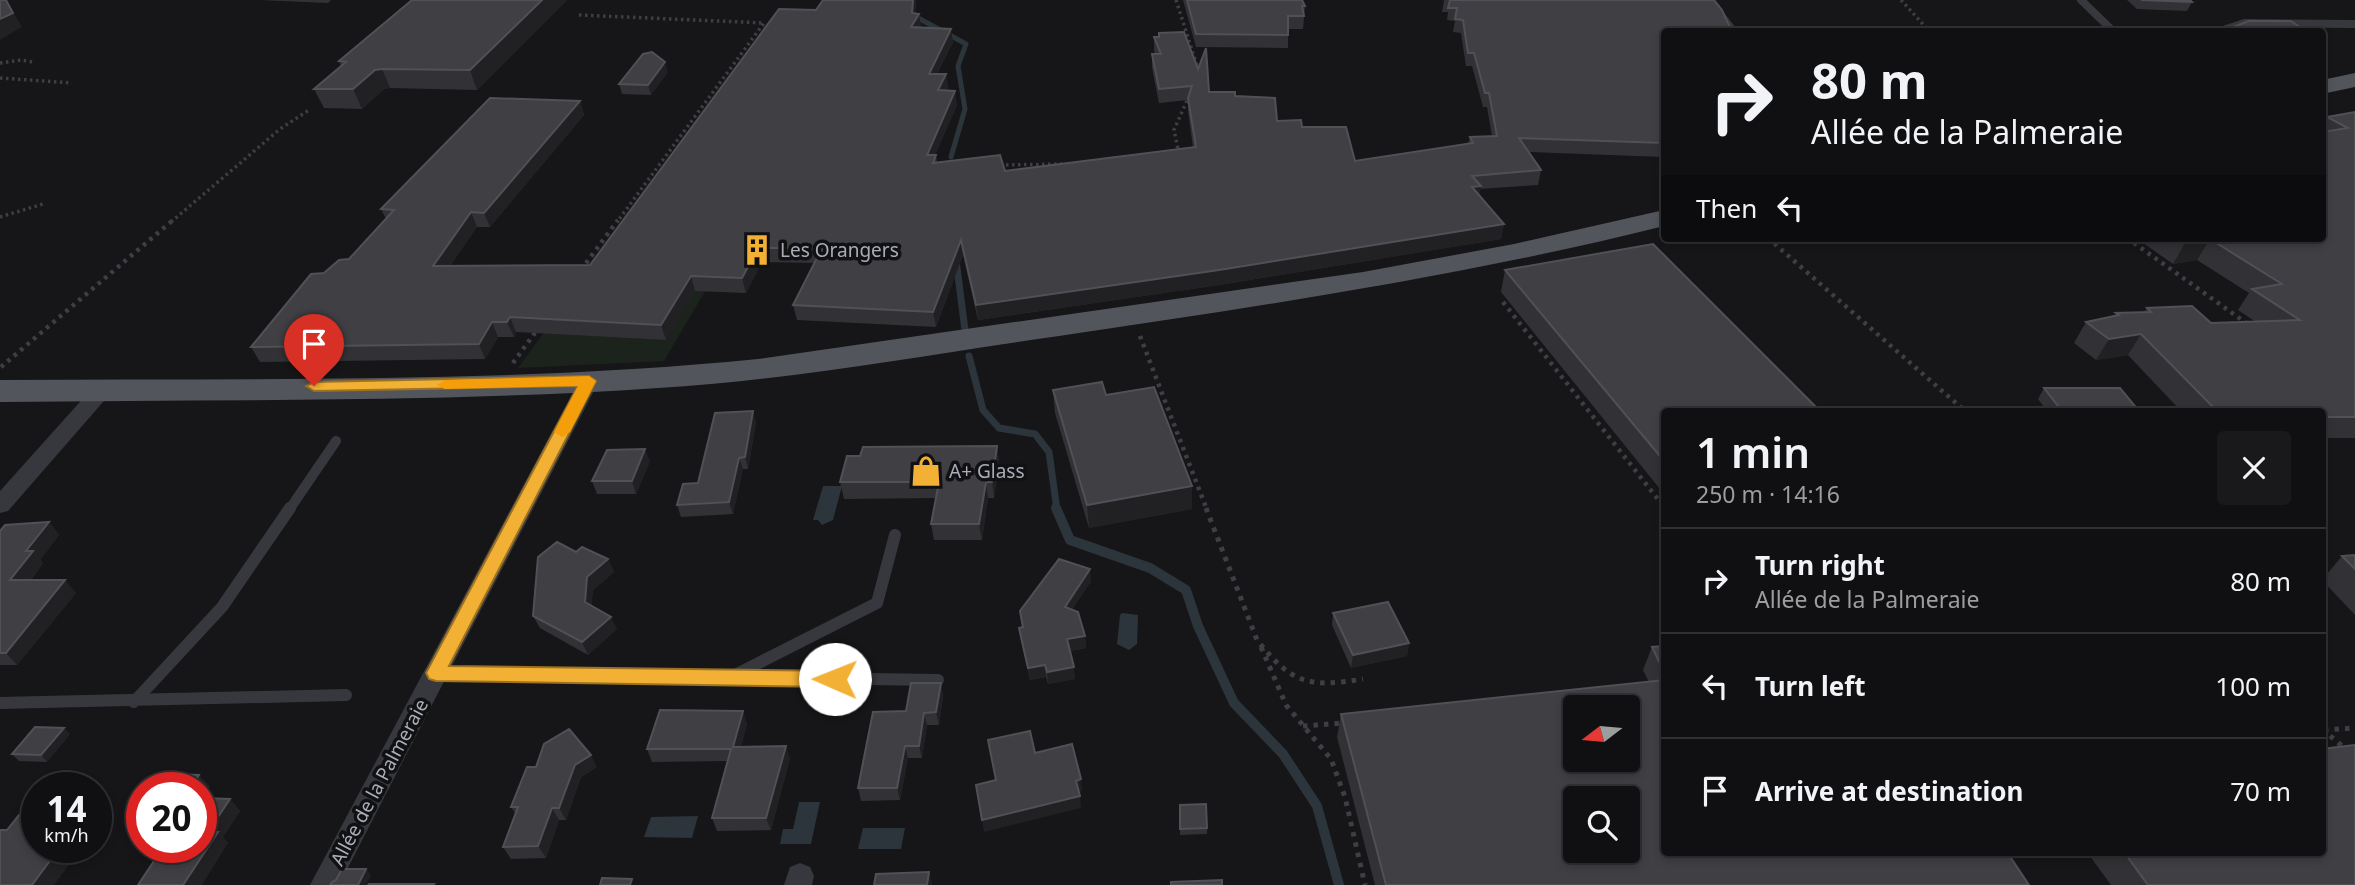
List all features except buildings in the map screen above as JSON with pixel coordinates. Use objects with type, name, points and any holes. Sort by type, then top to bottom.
[{"type":"main road","points":[[2326,86],[2355,80]]},
{"type":"main road","points":[[0,391],[499,384],[738,371],[1132,316],[1429,270],[1553,246],[1661,219]]},
{"type":"street","points":[[2225,28],[2244,23],[2355,24]]},
{"type":"street","name":"Allée de la Palmeraie","points":[[324,885],[589,381]]},
{"type":"street","points":[[0,505],[103,389]]},
{"type":"lane","points":[[1709,0],[1731,28]]},
{"type":"lane","points":[[2081,0],[2110,28]]},
{"type":"lane","points":[[134,702],[222,607],[336,441]]},
{"type":"lane","points":[[731,678],[877,603],[895,535]]},
{"type":"lane","points":[[436,673],[938,680]]},
{"type":"lane","points":[[0,703],[346,695]]},
{"type":"path","points":[[1176,0],[1186,38],[1200,69],[1197,77]]},
{"type":"path","points":[[1901,0],[1926,28]]},
{"type":"path","points":[[579,15],[764,23],[581,270]]},
{"type":"path","points":[[0,63],[33,62]]},
{"type":"path","points":[[0,78],[72,83]]},
{"type":"path","points":[[1180,162],[1174,130],[1194,85]]},
{"type":"path","points":[[0,367],[280,129],[309,110]]},
{"type":"path","points":[[667,152],[681,152]]},
{"type":"path","points":[[999,166],[1069,164]]},
{"type":"path","points":[[0,217],[43,204]]},
{"type":"path","points":[[1773,242],[1962,408]]},
{"type":"path","points":[[2133,242],[2259,332]]},
{"type":"path","points":[[1503,302],[1661,503]]},
{"type":"path","points":[[1132,316],[1258,640],[1286,705],[1331,760],[1345,797],[1364,885]]},
{"type":"path","points":[[499,384],[542,323]]},
{"type":"path","points":[[1258,640],[1276,664],[1293,679],[1314,686],[1363,679]]},
{"type":"path","points":[[1303,726],[1345,723]]},
{"type":"path","points":[[2326,729],[2355,728]]},
{"type":"path","points":[[2326,732],[2355,757]]},
{"type":"shaded area","points":[[672,158],[556,334],[666,340],[708,269],[718,269],[664,361],[518,368]]},
{"type":"shaded area","points":[[823,486],[842,486],[833,520],[822,525],[818,520],[813,520]]},
{"type":"shaded area","points":[[1122,613],[1138,615],[1137,644],[1129,650],[1117,644]]},
{"type":"shaded area","points":[[799,802],[820,802],[811,844],[780,844],[783,829],[793,829]]},
{"type":"shaded area","points":[[698,816],[692,838],[644,837],[651,817]]},
{"type":"shaded area","points":[[863,828],[905,828],[901,849],[858,849]]},
{"type":"waterway","points":[[906,0],[909,13],[966,44],[958,66],[965,109],[951,157]]},
{"type":"waterway","points":[[956,260],[965,330]]},
{"type":"waterway","points":[[969,356],[983,410],[999,428],[1035,434],[1049,452],[1057,510]]},
{"type":"waterway","points":[[1056,508],[1070,540],[1150,568],[1186,590],[1198,626],[1234,703],[1283,754],[1317,806],[1339,885]]},
{"type":"slow traffic","points":[[445,385],[589,381],[562,432]]},
{"type":"place","name":"Les Orangers","points":[[757,250]]},
{"type":"place","name":"A+ Glass","points":[[926,471]]},
{"type":"route","points":[[314,386],[589,381],[436,673],[835,679]]}]
